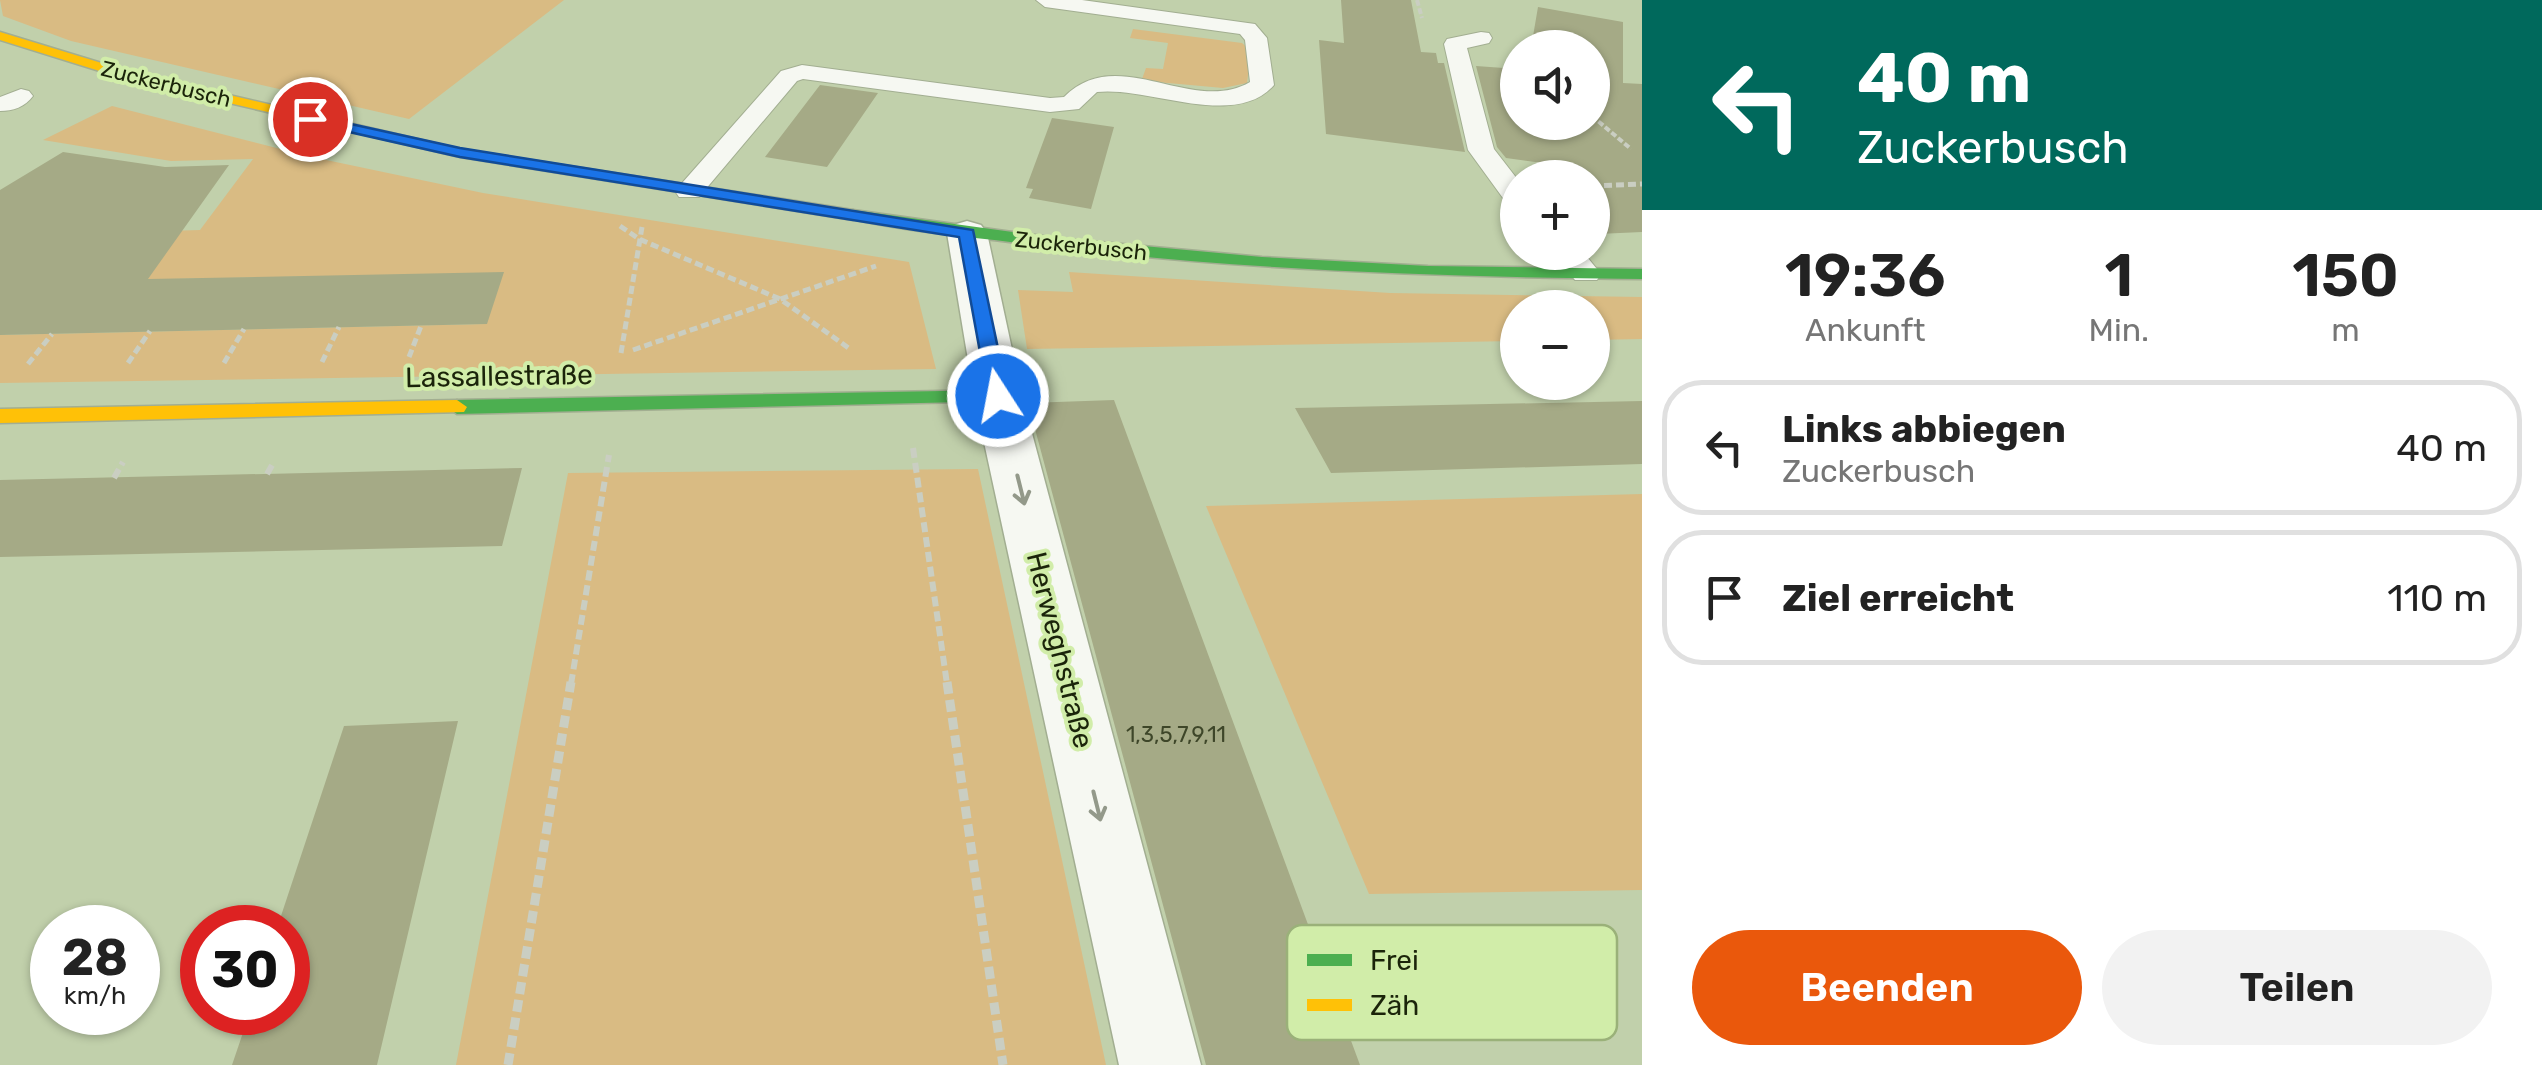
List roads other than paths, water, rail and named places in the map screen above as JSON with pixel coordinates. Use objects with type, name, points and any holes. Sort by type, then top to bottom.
[{"type":"street","name":"Zuckerbusch","points":[[0,36],[151,81],[403,140],[689,191],[1042,244],[1325,266],[1500,264]]},
{"type":"street","name":"Herweghstraße","points":[[967,233],[998,396],[1160,1065]]},
{"type":"street","name":"Zuckerbusch","points":[[1610,269],[1642,274]]},
{"type":"street","name":"Lassallestraße","points":[[0,416],[998,396]]},
{"type":"lane","points":[[689,191],[789,76],[802,72],[1050,105],[1070,104],[1084,88],[1109,82],[1218,98],[1242,96],[1262,85],[1256,38],[1247,29],[1045,1]]},
{"type":"lane","points":[[1482,38],[1456,44],[1481,150],[1500,175]]}]
